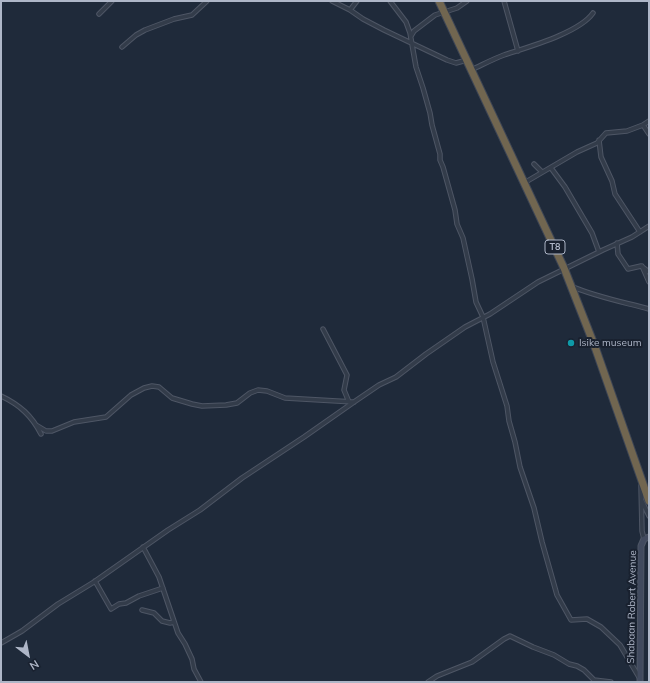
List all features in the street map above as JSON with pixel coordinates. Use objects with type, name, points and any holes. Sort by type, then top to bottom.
[{"type":"highway","name":"T8","points":[[439,1],[572,286],[649,501]]},
{"type":"street","points":[[99,14],[107,4],[112,1]]},
{"type":"street","points":[[122,47],[136,35],[145,30],[174,19],[192,15],[207,1]]},
{"type":"street","points":[[332,1],[371,23],[452,62],[460,63],[467,60]]},
{"type":"street","points":[[350,10],[358,1]]},
{"type":"street","points":[[390,1],[406,22],[411,37],[418,74],[430,113],[440,159],[455,210],[457,224],[463,238],[476,302],[483,317],[492,362],[507,406],[509,421],[516,442],[520,467],[534,508],[557,595],[570,620],[587,619],[600,627],[618,642],[630,660],[631,665],[640,680]]},
{"type":"street","points":[[411,37],[414,31],[436,16],[457,8],[467,1]]},
{"type":"street","points":[[504,1],[518,51]]},
{"type":"street","points":[[471,70],[489,61],[546,41],[576,28],[593,13]]},
{"type":"street","points":[[524,183],[599,140],[606,134],[627,131],[649,121]]},
{"type":"street","points":[[643,125],[649,134]]},
{"type":"street","points":[[599,140],[601,157],[612,181],[615,194],[640,232]]},
{"type":"street","points":[[534,164],[542,172]]},
{"type":"street","points":[[551,168],[565,187],[592,233],[599,252]]},
{"type":"street","points":[[1,643],[22,631],[58,604],[95,581],[143,547],[200,510],[242,478],[303,438],[352,402],[379,385],[393,379],[465,327],[538,282],[564,268],[632,237],[649,226]]},
{"type":"street","points":[[617,243],[618,254],[628,269],[641,266],[649,272]]},
{"type":"street","points":[[641,266],[649,282]]},
{"type":"street","points":[[572,286],[606,298],[627,302],[649,309]]},
{"type":"street","points":[[323,329],[347,375],[344,390],[352,402]]},
{"type":"street","points":[[36,425],[46,431],[52,431],[74,422],[106,417],[131,395],[144,388],[152,386],[159,387],[172,398],[202,406],[226,405],[237,402],[250,393],[258,390],[267,391],[286,398],[352,402]]},
{"type":"street","points":[[1,396],[20,406],[32,418],[41,434]]},
{"type":"street","points":[[642,481],[642,531],[646,538]]},
{"type":"street","points":[[641,500],[649,516]]},
{"type":"street","name":"Shabaan Robert Avenue","points":[[640,680],[641,546],[646,538]]},
{"type":"street","points":[[143,547],[163,588],[179,635],[185,644],[194,669],[201,682]]},
{"type":"street","points":[[95,581],[111,609],[139,596],[163,588]]},
{"type":"street","points":[[142,610],[154,613],[163,621],[174,622]]},
{"type":"street","points":[[428,682],[437,676],[472,662],[510,636],[577,666],[584,670],[594,680],[611,682]]},
{"type":"place","name":"Isike museum","points":[[571,343]]}]
